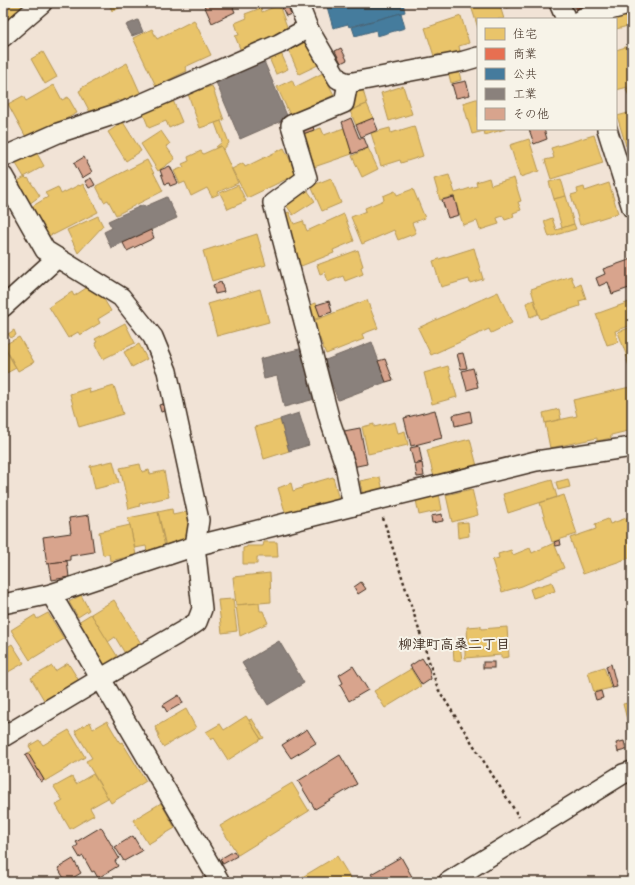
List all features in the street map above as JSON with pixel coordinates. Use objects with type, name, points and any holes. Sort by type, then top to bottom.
[{"type":"street","points":[[3,37],[42,3]]},
{"type":"street","points":[[298,3],[308,28],[338,79],[348,83],[441,66],[477,57]]},
{"type":"street","points":[[559,3],[566,18]]},
{"type":"street","points":[[583,18],[632,4]]},
{"type":"street","points":[[3,156],[58,133],[125,111],[279,44],[308,28]]},
{"type":"street","points":[[348,83],[344,103],[291,124],[307,178],[273,203],[330,421],[345,465],[353,506]]},
{"type":"street","points":[[608,130],[624,155],[632,208]]},
{"type":"street","points":[[3,176],[45,250],[121,297],[153,337],[167,371],[199,520],[195,546],[202,609],[197,622],[188,628],[3,737]]},
{"type":"street","points":[[3,306],[57,258]]},
{"type":"street","points":[[3,604],[51,594],[195,546],[377,500],[536,461],[632,447]]},
{"type":"street","points":[[51,594],[220,882]]},
{"type":"street","points":[[448,882],[623,774],[632,771]]},
{"type":"path","points":[[377,500],[438,689],[529,832]]},
{"type":"building: 住宅","points":[[3,3],[32,3],[3,23]]},
{"type":"building: 住宅","points":[[109,3],[132,3],[112,11]]},
{"type":"building: 住宅","points":[[479,3],[499,3],[504,18],[477,18],[477,25],[471,6]]},
{"type":"building: 住宅","points":[[505,3],[524,3],[506,8]]},
{"type":"building: 住宅","points":[[279,5],[289,32],[241,51],[235,36],[239,35],[235,23],[247,18],[245,14],[261,8],[262,12]]},
{"type":"building: 住宅","points":[[632,15],[632,40],[628,26],[617,29],[617,19]]},
{"type":"building: 住宅","points":[[461,16],[469,43],[459,46],[460,52],[440,58],[439,54],[434,56],[425,28]]},
{"type":"building: 住宅","points":[[194,20],[211,55],[185,67],[187,71],[156,86],[133,38],[152,29],[157,39]]},
{"type":"building: 住宅","points":[[307,40],[318,65],[299,74],[288,49]]},
{"type":"building: 住宅","points":[[632,45],[632,86],[617,90],[617,50]]},
{"type":"building: 住宅","points":[[43,52],[57,77],[45,84],[31,59]]},
{"type":"building: 住宅","points":[[281,53],[288,69],[276,74],[269,58]]},
{"type":"building: 住宅","points":[[127,63],[142,97],[127,103],[125,99],[120,102],[118,100],[113,103],[114,107],[94,115],[92,111],[90,112],[79,91],[82,89],[81,88]]},
{"type":"building: 住宅","points":[[458,68],[461,80],[451,83],[448,71]]},
{"type":"building: 住宅","points":[[323,73],[334,95],[290,115],[277,87],[292,80],[295,87]]},
{"type":"building: 住宅","points":[[54,85],[62,100],[68,97],[77,113],[27,139],[8,104],[23,96],[26,101]]},
{"type":"building: 住宅","points":[[212,86],[224,120],[200,128],[188,94]]},
{"type":"building: 住宅","points":[[403,86],[412,114],[389,121],[381,93]]},
{"type":"building: 住宅","points":[[362,87],[367,104],[353,109],[355,90]]},
{"type":"building: 住宅","points":[[632,87],[632,95],[629,96],[626,89]]},
{"type":"building: 住宅","points":[[172,98],[182,122],[169,128],[166,121],[149,128],[142,111]]},
{"type":"building: 住宅","points":[[477,99],[477,130],[502,130],[485,135],[484,131],[472,134],[463,103]]},
{"type":"building: 住宅","points":[[367,104],[373,118],[356,125],[350,111]]},
{"type":"building: 住宅","points":[[632,112],[632,145],[626,146],[617,116]]},
{"type":"building: 住宅","points":[[221,121],[229,143],[223,150],[221,146],[216,148],[222,142],[215,123]]},
{"type":"building: 住宅","points":[[123,122],[141,151],[126,161],[108,132]]},
{"type":"building: 住宅","points":[[414,126],[423,156],[401,163],[400,160],[381,166],[371,133],[390,128],[391,133]]},
{"type":"building: 住宅","points":[[321,128],[324,135],[344,128],[352,154],[311,168],[300,135]]},
{"type":"building: 住宅","points":[[161,131],[170,144],[166,146],[175,159],[158,171],[141,144]]},
{"type":"building: 住宅","points":[[594,135],[603,163],[551,179],[545,160],[554,158],[551,148]]},
{"type":"building: 住宅","points":[[529,139],[539,171],[520,177],[510,145]]},
{"type":"building: 住宅","points":[[221,146],[238,183],[218,192],[219,194],[212,197],[207,188],[191,196],[185,182],[180,184],[174,171],[184,167],[182,164],[189,161],[188,157],[201,151],[203,154]]},
{"type":"building: 住宅","points":[[284,148],[297,174],[247,198],[232,169],[243,163],[245,167]]},
{"type":"building: 住宅","points":[[368,148],[378,169],[362,177],[352,156]]},
{"type":"building: 住宅","points":[[35,150],[44,166],[24,177],[15,162]]},
{"type":"building: 住宅","points":[[147,160],[163,191],[116,215],[108,200],[104,202],[96,186]]},
{"type":"building: 住宅","points":[[449,175],[455,193],[477,186],[476,182],[489,178],[491,185],[514,178],[521,201],[518,202],[521,210],[513,213],[514,217],[505,220],[503,216],[497,218],[499,224],[480,230],[477,221],[463,225],[454,196],[440,200],[434,179]]},
{"type":"building: 住宅","points":[[25,177],[27,179],[28,178],[40,196],[29,204],[16,182]]},
{"type":"building: 住宅","points":[[331,178],[341,203],[322,211],[311,186]]},
{"type":"building: 住宅","points":[[561,179],[566,196],[554,199],[549,182]]},
{"type":"building: 住宅","points":[[609,183],[618,213],[580,225],[571,195],[578,193],[577,189],[584,187],[585,191]]},
{"type":"building: 住宅","points":[[83,184],[98,212],[53,235],[48,236],[31,207],[48,197],[45,193],[58,187],[61,194]]},
{"type":"building: 住宅","points":[[238,185],[246,201],[228,209],[220,193]]},
{"type":"building: 住宅","points":[[305,187],[315,201],[293,215],[284,202]]},
{"type":"building: 住宅","points":[[413,189],[425,218],[412,223],[416,233],[398,240],[394,230],[362,244],[351,217],[366,211],[365,208],[384,200],[383,196],[395,191],[397,195]]},
{"type":"building: 住宅","points":[[566,196],[574,224],[562,228],[554,199]]},
{"type":"building: 住宅","points":[[289,212],[294,224],[303,221],[307,231],[344,214],[354,241],[333,250],[334,253],[296,268],[282,215]]},
{"type":"building: 住宅","points":[[98,216],[103,226],[78,253],[67,230]]},
{"type":"building: 住宅","points":[[552,218],[556,230],[574,224],[576,229],[549,237],[544,221]]},
{"type":"building: 住宅","points":[[257,234],[266,265],[212,281],[203,251]]},
{"type":"building: 住宅","points":[[474,248],[483,279],[470,283],[469,279],[441,287],[433,261]]},
{"type":"building: 住宅","points":[[358,250],[363,266],[361,267],[363,274],[345,281],[343,276],[328,282],[325,272],[320,274],[317,265]]},
{"type":"building: 住宅","points":[[571,276],[575,287],[581,284],[586,299],[579,301],[580,306],[540,319],[531,289]]},
{"type":"building: 住宅","points":[[94,283],[111,311],[98,319],[100,323],[80,335],[78,332],[68,338],[49,307],[72,292],[74,296]]},
{"type":"building: 住宅","points":[[260,289],[269,322],[217,336],[208,304]]},
{"type":"building: 住宅","points":[[498,292],[512,323],[491,333],[489,329],[431,355],[418,328]]},
{"type":"building: 住宅","points":[[367,300],[378,328],[362,334],[364,339],[326,354],[313,321]]},
{"type":"building: 住宅","points":[[534,300],[538,314],[530,317],[526,303]]},
{"type":"building: 住宅","points":[[632,301],[632,325],[615,331],[618,342],[607,345],[596,314]]},
{"type":"building: 住宅","points":[[316,303],[321,317],[313,320],[308,306]]},
{"type":"building: 住宅","points":[[125,323],[135,343],[103,359],[95,343],[97,342],[95,339]]},
{"type":"building: 住宅","points":[[632,327],[632,359],[628,360],[618,332]]},
{"type":"building: 住宅","points":[[14,330],[16,335],[11,338],[8,334]]},
{"type":"building: 住宅","points":[[19,337],[34,362],[18,371],[4,345]]},
{"type":"building: 住宅","points":[[139,344],[147,359],[132,367],[124,352]]},
{"type":"building: 住宅","points":[[3,345],[16,368],[3,375]]},
{"type":"building: 住宅","points":[[632,359],[632,376],[627,360]]},
{"type":"building: 住宅","points":[[448,366],[457,397],[432,404],[424,373]]},
{"type":"building: 住宅","points":[[114,386],[123,414],[79,427],[70,394],[89,388],[90,393]]},
{"type":"building: 住宅","points":[[630,387],[632,395],[632,430],[611,435],[611,438],[597,441],[597,438],[550,448],[545,423],[577,416],[573,400]]},
{"type":"building: 住宅","points":[[559,409],[561,419],[545,423],[543,413]]},
{"type":"building: 住宅","points":[[280,420],[289,451],[264,459],[255,427]]},
{"type":"building: 住宅","points":[[395,422],[398,433],[405,431],[408,445],[368,454],[362,427],[374,424],[374,427]]},
{"type":"building: 住宅","points":[[470,439],[477,466],[434,477],[427,450]]},
{"type":"building: 住宅","points":[[113,461],[119,483],[95,489],[90,466]]},
{"type":"building: 住宅","points":[[140,464],[142,472],[149,470],[150,474],[164,471],[169,497],[139,504],[140,506],[129,509],[120,468]]},
{"type":"building: 住宅","points":[[333,477],[339,500],[286,515],[278,488],[291,483],[293,491],[302,488],[302,486]]},
{"type":"building: 住宅","points":[[380,477],[383,491],[363,496],[360,481]]},
{"type":"building: 住宅","points":[[568,479],[570,487],[558,490],[556,482]]},
{"type":"building: 住宅","points":[[552,480],[557,497],[508,513],[503,494]]},
{"type":"building: 住宅","points":[[472,489],[478,515],[452,522],[446,495]]},
{"type":"building: 住宅","points":[[439,494],[442,510],[419,515],[416,500]]},
{"type":"building: 住宅","points":[[564,495],[577,534],[552,542],[540,503]]},
{"type":"building: 住宅","points":[[172,509],[173,515],[187,512],[193,541],[166,547],[158,512]]},
{"type":"building: 住宅","points":[[158,512],[165,547],[147,551],[146,546],[135,548],[128,518]]},
{"type":"building: 住宅","points":[[632,516],[632,557],[583,574],[570,538],[596,529],[595,524],[608,519],[610,524]]},
{"type":"building: 住宅","points":[[468,522],[469,536],[458,538],[457,523]]},
{"type":"building: 住宅","points":[[130,525],[136,555],[110,561],[109,554],[103,555],[99,532]]},
{"type":"building: 住宅","points":[[264,542],[277,542],[278,557],[257,557],[257,564],[243,564],[243,548],[247,546],[263,546]]},
{"type":"building: 住宅","points":[[554,543],[564,568],[522,586],[502,592],[492,560],[499,558],[498,554],[511,550],[513,555],[530,548],[532,553]]},
{"type":"building: 住宅","points":[[270,573],[271,602],[236,605],[233,577]]},
{"type":"building: 住宅","points":[[552,582],[555,591],[533,598],[530,589]]},
{"type":"building: 住宅","points":[[81,595],[89,610],[78,617],[69,602]]},
{"type":"building: 住宅","points":[[233,599],[237,631],[222,633],[218,600]]},
{"type":"building: 住宅","points":[[114,600],[142,645],[126,655],[115,637],[108,642],[91,614]]},
{"type":"building: 住宅","points":[[259,603],[260,611],[263,611],[268,623],[240,636],[236,605]]},
{"type":"building: 住宅","points":[[48,613],[64,639],[30,660],[11,630],[35,615],[37,619]]},
{"type":"building: 住宅","points":[[91,614],[119,659],[106,668],[78,622]]},
{"type":"building: 住宅","points":[[481,626],[481,629],[507,627],[509,657],[501,658],[501,655],[465,658],[465,648],[468,647],[467,627]]},
{"type":"building: 住宅","points":[[12,644],[24,663],[3,675],[3,650]]},
{"type":"building: 住宅","points":[[460,645],[462,660],[454,661],[453,646]]},
{"type":"building: 住宅","points":[[68,663],[81,684],[47,705],[31,678],[52,666],[55,671]]},
{"type":"building: 住宅","points":[[604,667],[611,688],[594,692],[588,672]]},
{"type":"building: 住宅","points":[[411,669],[421,686],[385,708],[374,691]]},
{"type":"building: 住宅","points":[[632,702],[632,739],[623,704]]},
{"type":"building: 住宅","points":[[186,709],[196,728],[163,747],[157,736],[159,735],[155,727]]},
{"type":"building: 住宅","points":[[246,716],[261,739],[228,760],[214,738],[211,740],[206,732],[220,724],[224,730]]},
{"type":"building: 住宅","points":[[252,719],[264,738],[261,739],[249,720]]},
{"type":"building: 住宅","points":[[107,721],[146,781],[111,803],[86,761],[92,758],[75,731],[90,722],[93,729]]},
{"type":"building: 住宅","points":[[69,730],[85,757],[45,781],[28,753],[32,751],[29,746],[39,740],[43,745]]},
{"type":"building: 住宅","points":[[93,774],[108,798],[90,808],[94,815],[70,829],[56,805],[63,801],[54,787],[72,777],[76,784]]},
{"type":"building: 住宅","points":[[292,783],[309,811],[238,855],[220,826]]},
{"type":"building: 住宅","points":[[161,803],[175,828],[148,844],[133,820]]},
{"type":"building: 住宅","points":[[337,856],[353,882],[294,882]]},
{"type":"building: 商業","points":[[575,3],[608,3],[577,11]]},
{"type":"building: 公共","points":[[326,3],[403,3],[405,12],[349,27],[348,24],[333,28]]},
{"type":"building: 公共","points":[[401,13],[405,28],[377,36],[376,30],[355,36],[352,27]]},
{"type":"building: 工業","points":[[138,20],[143,32],[132,36],[126,25]]},
{"type":"building: 工業","points":[[263,59],[288,118],[240,139],[215,80]]},
{"type":"building: 工業","points":[[167,197],[177,218],[111,248],[104,232],[112,228],[108,221],[143,205],[144,207]]},
{"type":"building: 工業","points":[[372,342],[386,382],[338,400],[323,361]]},
{"type":"building: 工業","points":[[303,348],[315,399],[284,407],[277,376],[264,379],[260,359]]},
{"type":"building: 工業","points":[[299,413],[309,445],[289,451],[280,419]]},
{"type":"building: 工業","points":[[279,641],[304,683],[268,705],[242,663]]},
{"type":"building: その他","points":[[203,3],[231,3],[235,12],[212,23]]},
{"type":"building: その他","points":[[280,3],[289,3],[294,13],[286,16]]},
{"type":"building: その他","points":[[341,48],[347,60],[341,63],[335,51]]},
{"type":"building: その他","points":[[466,81],[470,95],[456,98],[452,84]]},
{"type":"building: その他","points":[[351,118],[359,138],[364,138],[368,148],[352,154],[342,122]]},
{"type":"building: その他","points":[[373,118],[378,130],[361,137],[356,125]]},
{"type":"building: その他","points":[[311,121],[314,130],[300,135],[297,127]]},
{"type":"building: その他","points":[[529,130],[544,130],[547,139],[534,144]]},
{"type":"building: その他","points":[[84,157],[92,172],[82,178],[74,163]]},
{"type":"building: その他","points":[[170,166],[178,183],[170,186],[169,183],[165,184],[160,170]]},
{"type":"building: その他","points":[[91,178],[95,185],[89,188],[85,181]]},
{"type":"building: その他","points":[[454,197],[459,215],[448,218],[442,200]]},
{"type":"building: その他","points":[[151,230],[154,238],[127,251],[123,243]]},
{"type":"building: その他","points":[[632,259],[632,287],[612,294],[608,282],[599,286],[596,278],[605,274],[603,269]]},
{"type":"building: その他","points":[[221,282],[224,292],[215,294],[213,285]]},
{"type":"building: その他","points":[[329,301],[332,312],[320,316],[316,305]]},
{"type":"building: その他","points":[[463,353],[467,368],[461,369],[457,354]]},
{"type":"building: その他","points":[[385,359],[393,380],[386,382],[378,361]]},
{"type":"building: その他","points":[[473,368],[478,387],[467,390],[462,371]]},
{"type":"building: その他","points":[[166,403],[168,410],[161,412],[159,405]]},
{"type":"building: その他","points":[[435,410],[442,438],[411,446],[404,418]]},
{"type":"building: その他","points":[[470,411],[472,422],[455,426],[453,415]]},
{"type":"building: その他","points":[[360,428],[367,464],[352,467],[344,431]]},
{"type":"building: その他","points":[[419,446],[422,462],[414,464],[410,448]]},
{"type":"building: その他","points":[[422,463],[424,476],[417,477],[415,465]]},
{"type":"building: その他","points":[[442,514],[443,521],[432,523],[431,516]]},
{"type":"building: その他","points":[[89,515],[94,552],[70,556],[70,560],[47,564],[43,537],[71,533],[69,518]]},
{"type":"building: その他","points":[[560,540],[561,545],[556,546],[554,542]]},
{"type":"building: その他","points":[[67,561],[69,577],[52,580],[49,563]]},
{"type":"building: その他","points":[[361,582],[366,589],[358,594],[354,587]]},
{"type":"building: その他","points":[[422,658],[429,669],[431,679],[422,685],[410,666]]},
{"type":"building: その他","points":[[483,662],[494,662],[494,668],[483,668]]},
{"type":"building: その他","points":[[611,664],[617,687],[612,688],[606,666]]},
{"type":"building: その他","points":[[353,666],[368,690],[349,701],[340,685],[343,683],[339,675]]},
{"type":"building: その他","points":[[601,691],[603,698],[596,700],[594,693]]},
{"type":"building: その他","points":[[179,695],[183,703],[167,712],[163,705]]},
{"type":"building: その他","points":[[307,729],[316,743],[291,758],[282,745]]},
{"type":"building: その他","points":[[624,741],[626,750],[618,752],[616,743]]},
{"type":"building: その他","points":[[28,753],[44,780],[41,782],[25,755]]},
{"type":"building: その他","points":[[340,755],[357,784],[315,809],[298,781]]},
{"type":"building: その他","points":[[101,827],[119,858],[115,861],[118,866],[98,878],[94,871],[92,872],[83,856],[80,858],[74,848],[78,845],[76,842]]},
{"type":"building: その他","points":[[133,836],[142,851],[124,861],[115,847]]},
{"type":"building: その他","points":[[234,851],[237,856],[223,864],[220,859]]},
{"type":"building: その他","points":[[401,857],[415,882],[376,882],[371,874]]},
{"type":"building: その他","points":[[73,859],[81,873],[66,882],[58,868]]},
{"type":"district","name":"柳津町高桑二丁目","points":[[454,644]]}]
